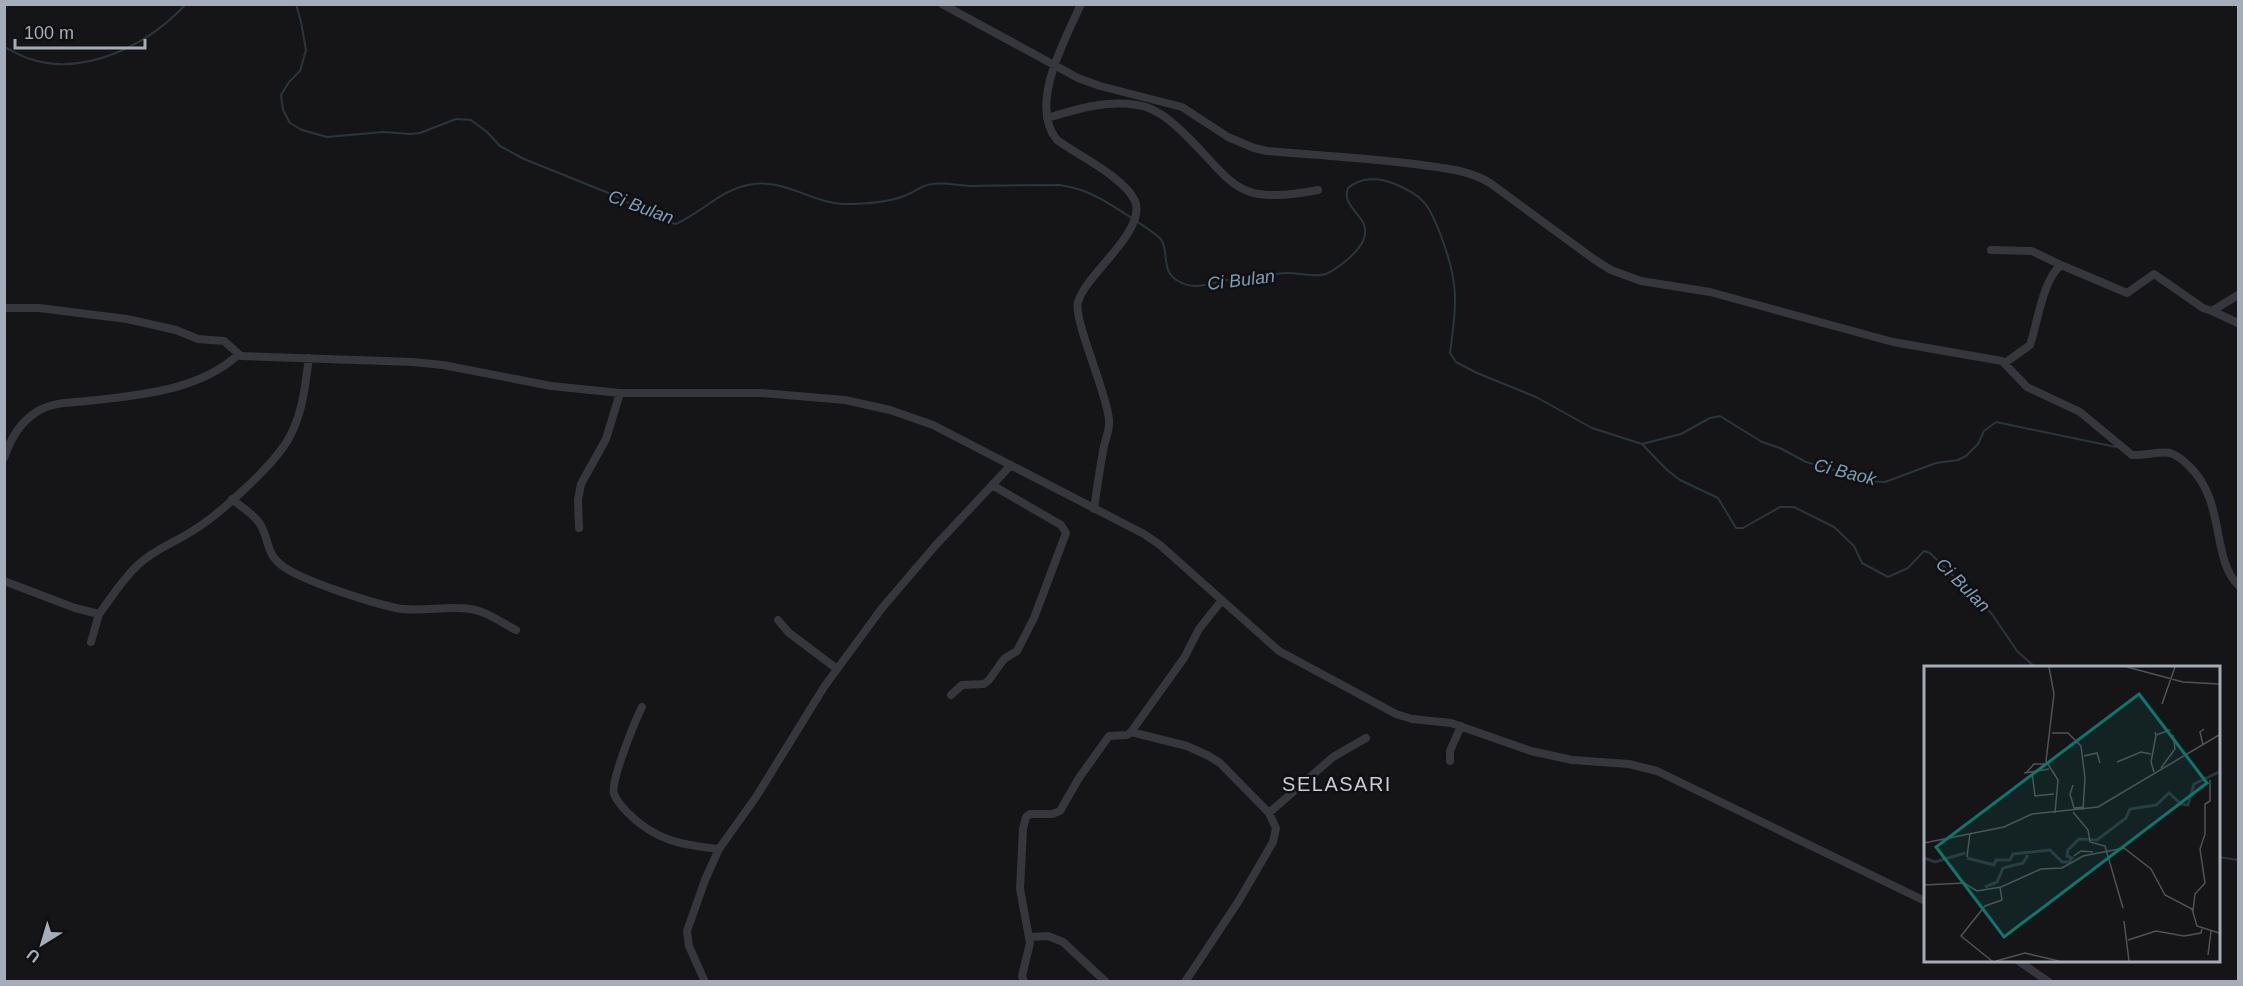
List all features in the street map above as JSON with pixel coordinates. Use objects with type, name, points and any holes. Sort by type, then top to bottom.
[{"type":"street","points":[[942,4],[1054,67],[1100,86],[1182,107],[1228,137],[1254,148],[1379,160],[1476,175],[1595,260],[1626,276],[1641,281],[1710,292],[1893,342],[2005,363],[2027,387],[2080,412],[2132,455],[2169,453],[2192,469],[2206,487],[2210,497],[2225,559],[2232,578],[2238,585]]},
{"type":"street","points":[[1081,4],[1054,67],[1047,96],[1047,118],[1052,134],[1057,140],[1119,182],[1128,191],[1135,202],[1136,216],[1123,241],[1083,292],[1078,302],[1079,314],[1109,420],[1094,509]]},
{"type":"street","points":[[1047,118],[1104,103],[1137,105],[1153,109],[1192,141],[1225,178],[1243,190],[1253,194],[1272,196],[1318,190]]},
{"type":"street","points":[[1990,250],[2032,251],[2127,293],[2154,274],[2203,308],[2238,323]]},
{"type":"street","points":[[2005,363],[2030,345],[2046,288],[2052,274],[2061,265]]},
{"type":"street","points":[[2212,311],[2238,295]]},
{"type":"street","points":[[4,308],[39,308],[127,319],[176,330],[198,339],[219,340],[227,344],[238,355]]},
{"type":"street","points":[[4,458],[16,430],[40,410],[59,403],[178,387],[200,379],[238,355],[383,360],[442,365],[552,386],[620,393],[761,393],[845,400],[890,410],[933,425],[1153,539],[1273,647],[1396,714],[1412,719],[1461,726],[1541,753],[1572,760],[1629,764],[1658,771],[1924,902]]},
{"type":"street","points":[[91,642],[99,614],[127,576],[157,550],[198,528],[232,500],[273,460],[290,438],[301,411],[309,358]]},
{"type":"street","points":[[579,528],[581,484],[606,439],[620,393]]},
{"type":"street","points":[[705,981],[689,946],[687,931],[705,880],[720,849],[746,813],[837,669],[899,588],[1011,465]]},
{"type":"street","points":[[951,695],[962,685],[984,684],[1004,659],[1017,651],[1034,618],[1066,533],[1061,525],[992,485]]},
{"type":"street","points":[[232,500],[258,521],[270,553],[281,565],[292,572],[396,608],[426,611],[470,609],[485,613],[516,630]]},
{"type":"street","points":[[4,581],[75,608],[99,614]]},
{"type":"street","points":[[1024,981],[1022,976],[1030,938],[1020,889],[1023,829],[1026,817],[1034,813],[1052,814],[1059,811],[1078,778],[1109,736],[1127,735],[1131,732],[1180,666],[1199,629],[1222,600]]},
{"type":"street","points":[[778,620],[788,632],[837,669]]},
{"type":"street","points":[[642,707],[614,782],[614,795],[636,821],[667,841],[720,849]]},
{"type":"street","points":[[1450,761],[1450,751],[1461,726]]},
{"type":"street","points":[[1131,732],[1187,746],[1207,754],[1230,772],[1269,813],[1276,828],[1273,842],[1238,902],[1185,981]]},
{"type":"street","points":[[1269,813],[1333,757],[1366,738]]},
{"type":"street","points":[[1030,938],[1048,936],[1063,942],[1106,981]]},
{"type":"street","points":[[2020,962],[2049,981]]},
{"type":"waterway","name":"Ci Bulan","points":[[4,47],[30,59],[51,63],[73,64],[94,60],[135,44],[171,19],[186,4]]},
{"type":"waterway","name":"Ci Bulan","points":[[296,4],[306,50],[300,71],[281,95],[283,110],[290,123],[302,130],[327,137],[383,132],[411,134],[420,133],[456,119],[471,120],[500,146],[524,159],[611,194],[662,220],[676,224],[729,192],[761,183],[785,187],[832,203],[845,204],[890,200],[908,195],[924,186],[937,184],[1060,185],[1095,196],[1159,237],[1164,246],[1167,268],[1173,277],[1186,285],[1199,286],[1285,273],[1326,274],[1347,260],[1363,241],[1364,225],[1349,202],[1348,188],[1353,184],[1370,179],[1395,184],[1420,198],[1430,210],[1447,253],[1455,294],[1450,353],[1456,362],[1536,397],[1592,428],[1642,444],[1680,480],[1718,498],[1736,528],[1743,528],[1780,507],[1794,507],[1834,527],[1854,546],[1862,563],[1888,577],[1908,568],[1924,551],[1930,553],[1992,614],[2017,651],[2034,666]]},
{"type":"waterway","name":"Ci Baok","points":[[1642,444],[1681,434],[1710,418],[1720,416],[1762,442],[1780,448],[1806,462],[1865,481],[1885,482],[1936,463],[1958,460],[1966,456],[1978,444],[1984,431],[1996,422],[2116,447]]},
{"type":"waterway","name":"Ci Bulan","points":[[2219,857],[2238,860]]},
{"type":"district","name":"SELASARI","points":[[1337,784]]}]
